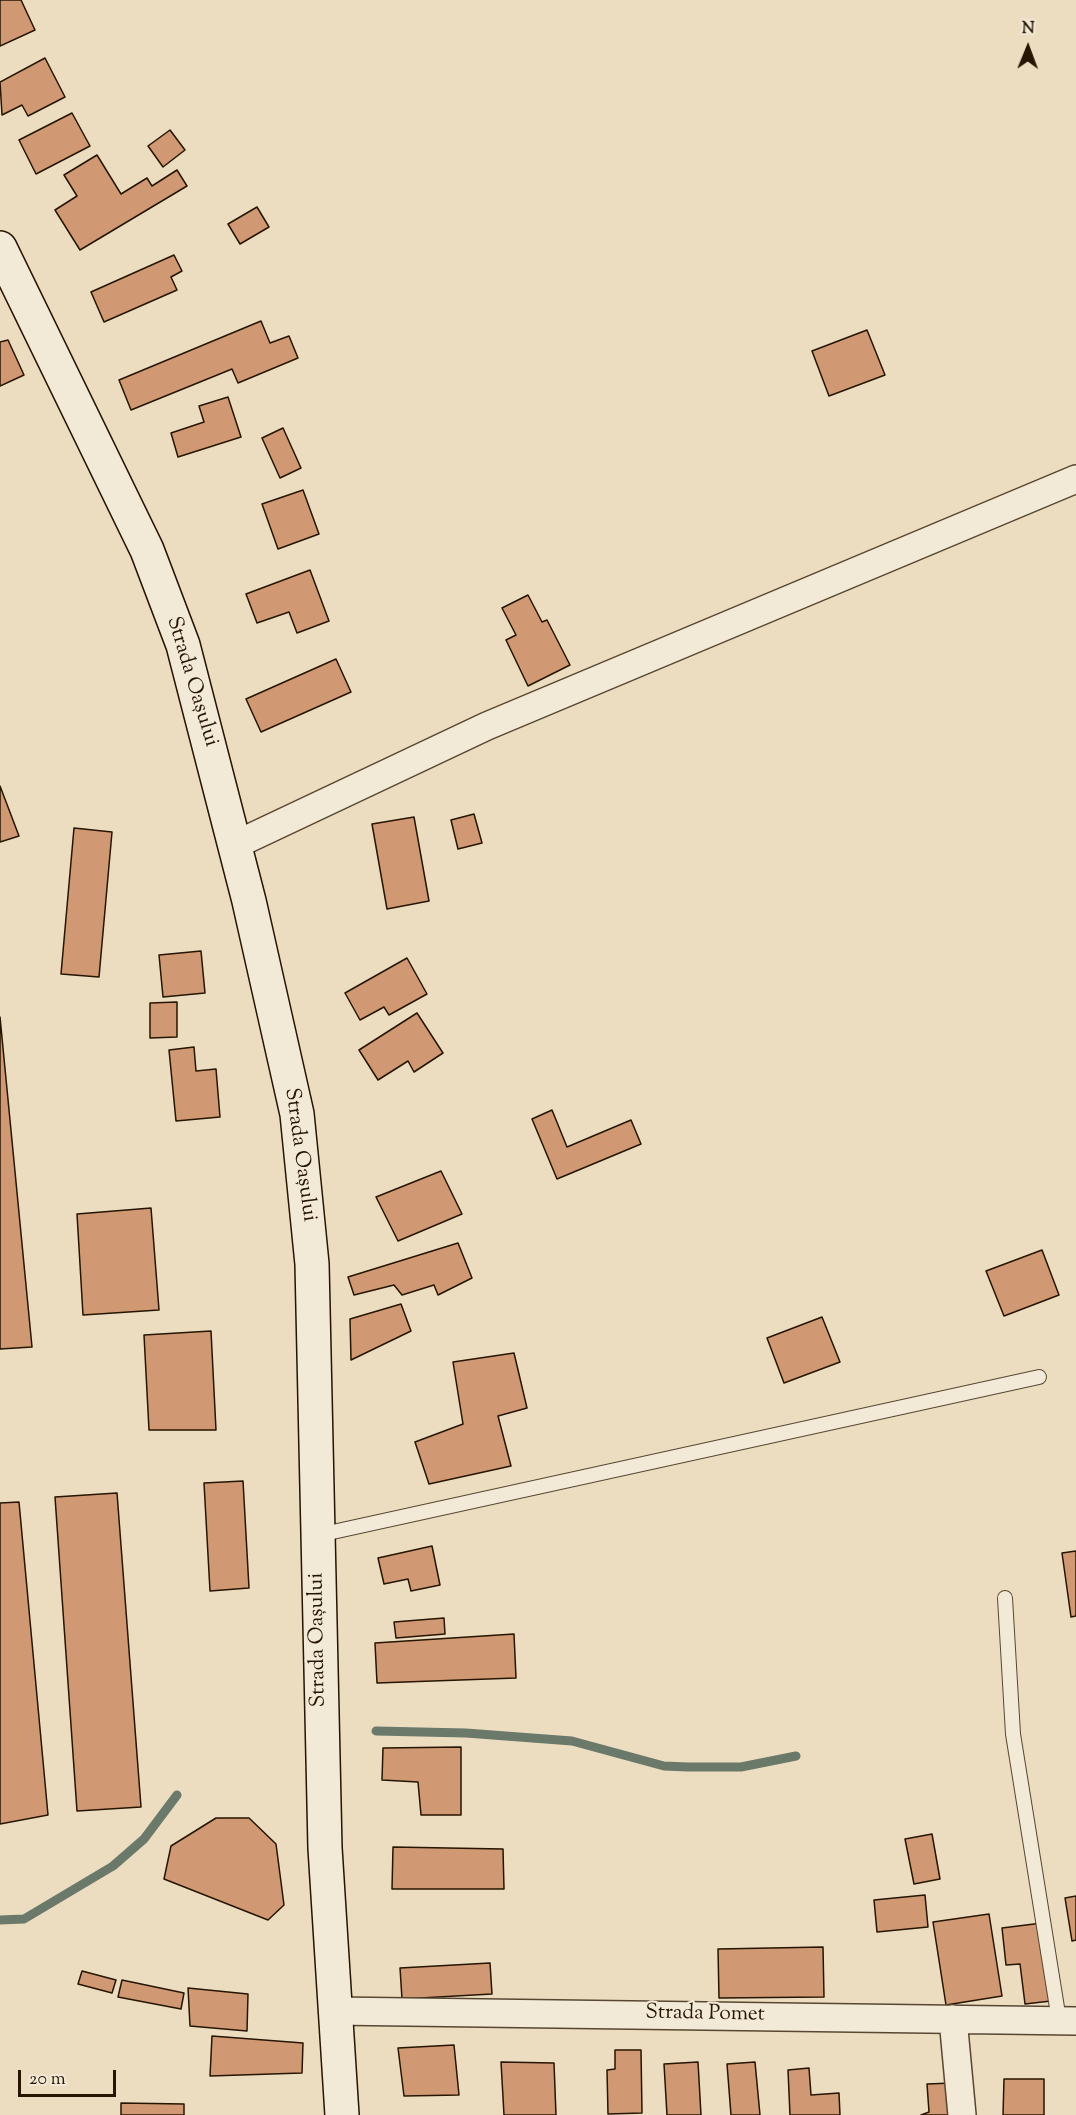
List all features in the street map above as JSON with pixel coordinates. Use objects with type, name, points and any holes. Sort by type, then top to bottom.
[{"type":"main road","name":"Strada Oașului","points":[[0,248],[147,550],[183,645],[235,845],[297,1114],[312,1264],[325,1848],[342,2115]]},
{"type":"street","points":[[235,845],[487,726],[1076,479]]},
{"type":"street","name":"Strada Pomet","points":[[334,2011],[1068,2021]]},
{"type":"street","points":[[953,2019],[962,2115]]},
{"type":"lane","points":[[317,1536],[1039,1377]]},
{"type":"lane","points":[[1005,1598],[1012,1734],[1068,2021]]},
{"type":"building","points":[[0,0],[21,0],[35,30],[0,46]]},
{"type":"building","points":[[45,58],[65,97],[28,116],[22,105],[2,115],[0,82]]},
{"type":"building","points":[[72,113],[90,146],[36,174],[19,140]]},
{"type":"building","points":[[170,130],[185,150],[163,167],[148,146]]},
{"type":"building","points":[[97,155],[121,194],[147,178],[152,186],[177,170],[187,186],[80,250],[55,210],[77,196],[64,175]]},
{"type":"building","points":[[257,207],[269,227],[240,244],[228,224]]},
{"type":"building","points":[[174,255],[182,271],[171,277],[177,290],[104,322],[91,292]]},
{"type":"building","points":[[261,321],[270,343],[289,336],[298,358],[238,383],[232,369],[131,410],[119,380]]},
{"type":"building","points":[[867,330],[885,375],[829,396],[812,351]]},
{"type":"building","points":[[8,340],[24,375],[0,386],[0,342]]},
{"type":"building","points":[[228,397],[241,437],[178,457],[171,433],[204,422],[199,406]]},
{"type":"building","points":[[283,428],[301,468],[280,478],[262,438]]},
{"type":"building","points":[[303,490],[319,534],[278,549],[262,504]]},
{"type":"building","points":[[310,570],[329,621],[297,633],[289,612],[257,623],[246,594]]},
{"type":"building","points":[[528,595],[542,622],[547,620],[570,665],[528,686],[506,640],[516,635],[502,608]]},
{"type":"building","points":[[336,659],[351,692],[261,732],[246,699]]},
{"type":"building","points":[[0,786],[19,836],[0,842]]},
{"type":"building","points":[[474,814],[482,843],[458,849],[451,820]]},
{"type":"building","points":[[414,817],[429,901],[387,909],[372,824]]},
{"type":"building","points":[[74,828],[112,832],[99,977],[61,974]]},
{"type":"building","points":[[201,951],[205,993],[163,997],[159,955]]},
{"type":"building","points":[[407,958],[427,994],[389,1015],[384,1007],[360,1020],[345,993]]},
{"type":"building","points":[[177,1002],[177,1037],[150,1038],[150,1003]]},
{"type":"building","points":[[417,1013],[443,1053],[414,1072],[408,1061],[378,1080],[359,1050]]},
{"type":"building","points":[[0,1017],[32,1347],[0,1349]]},
{"type":"building","points":[[194,1047],[196,1071],[216,1069],[220,1117],[176,1121],[169,1050]]},
{"type":"building","points":[[552,1110],[567,1147],[631,1120],[641,1144],[557,1179],[532,1119]]},
{"type":"building","points":[[441,1171],[462,1214],[398,1241],[376,1197]]},
{"type":"building","points":[[151,1208],[159,1310],[83,1315],[77,1214]]},
{"type":"building","points":[[458,1243],[472,1278],[438,1295],[434,1285],[402,1295],[394,1285],[354,1295],[348,1277]]},
{"type":"building","points":[[1042,1250],[1059,1295],[1004,1316],[986,1271]]},
{"type":"building","points":[[401,1304],[411,1331],[351,1360],[350,1319]]},
{"type":"building","points":[[822,1317],[840,1362],[784,1383],[767,1338]]},
{"type":"building","points":[[211,1331],[216,1430],[149,1430],[144,1335]]},
{"type":"building","points":[[514,1353],[527,1408],[498,1416],[511,1466],[429,1484],[415,1442],[463,1424],[453,1362]]},
{"type":"building","points":[[243,1481],[249,1588],[210,1591],[204,1483]]},
{"type":"building","points":[[117,1493],[141,1807],[77,1811],[55,1497]]},
{"type":"building","points":[[19,1502],[48,1815],[0,1824],[0,1503]]},
{"type":"building","points":[[432,1546],[440,1585],[411,1591],[408,1579],[384,1584],[378,1558]]},
{"type":"building","points":[[1076,1551],[1076,1616],[1071,1617],[1062,1553]]},
{"type":"building","points":[[444,1618],[445,1634],[396,1638],[394,1622]]},
{"type":"building","points":[[514,1634],[516,1678],[377,1683],[375,1643]]},
{"type":"building","points":[[461,1747],[461,1815],[421,1815],[418,1782],[382,1780],[383,1748]]},
{"type":"building","points":[[216,1818],[249,1818],[276,1844],[284,1905],[268,1920],[164,1879],[171,1846]]},
{"type":"building","points":[[932,1834],[940,1879],[914,1884],[905,1839]]},
{"type":"building","points":[[393,1847],[503,1849],[504,1889],[392,1889]]},
{"type":"building","points":[[925,1895],[928,1927],[877,1932],[874,1900]]},
{"type":"building","points":[[1076,1896],[1076,1940],[1072,1941],[1065,1898]]},
{"type":"building","points":[[989,1914],[1002,1996],[946,2005],[933,1922]]},
{"type":"building","points":[[1042,1923],[1051,2001],[1025,2004],[1020,1964],[1006,1965],[1002,1928]]},
{"type":"building","points":[[823,1947],[824,1997],[719,1998],[718,1949]]},
{"type":"building","points":[[490,1963],[492,1994],[402,1999],[400,1968]]},
{"type":"building","points":[[82,1971],[116,1980],[112,1993],[78,1984]]},
{"type":"building","points":[[122,1980],[184,1993],[181,2009],[118,1997]]},
{"type":"building","points":[[188,1988],[248,1994],[247,2031],[190,2026]]},
{"type":"building","points":[[212,2036],[303,2043],[302,2073],[210,2076]]},
{"type":"building","points":[[454,2045],[459,2095],[404,2096],[398,2048]]},
{"type":"building","points":[[615,2050],[641,2050],[642,2113],[608,2114],[607,2070],[615,2069]]},
{"type":"building","points":[[501,2062],[554,2063],[556,2115],[504,2115]]},
{"type":"building","points":[[698,2062],[701,2115],[667,2115],[664,2064]]},
{"type":"building","points":[[755,2062],[760,2115],[731,2115],[727,2064]]},
{"type":"building","points":[[809,2068],[811,2095],[839,2093],[840,2115],[790,2115],[788,2070]]},
{"type":"building","points":[[1004,2079],[1044,2079],[1044,2115],[1003,2115]]},
{"type":"building","points":[[952,2083],[954,2115],[921,2115],[929,2112],[927,2084]]},
{"type":"building","points":[[121,2103],[184,2104],[184,2115],[121,2115]]},
{"type":"waterway","points":[[376,1731],[466,1733],[572,1741],[664,1766],[741,1767],[796,1756]]},
{"type":"waterway","points":[[0,1920],[24,1919],[113,1866],[144,1839],[177,1795]]}]
